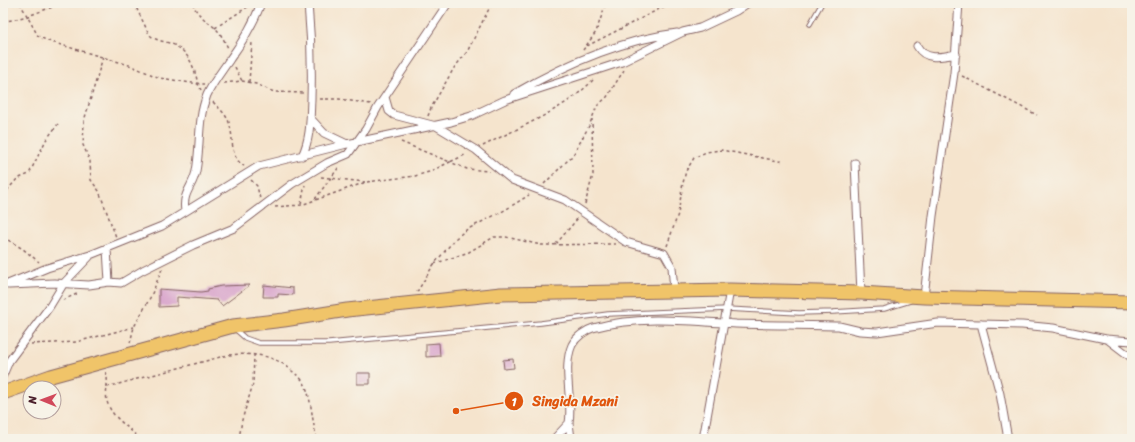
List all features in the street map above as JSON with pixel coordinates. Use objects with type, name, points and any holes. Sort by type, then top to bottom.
[{"type":"highway","points":[[3,393],[51,376],[233,326],[348,310],[501,294],[730,290],[861,293],[924,297],[1132,302]]},
{"type":"street","points":[[185,211],[183,201],[196,172],[201,118],[207,96],[214,82],[253,24],[261,3]]},
{"type":"street","points":[[302,156],[309,137],[311,119],[312,65],[308,3]]},
{"type":"street","points":[[5,286],[64,283],[95,285],[110,282],[118,284],[168,257],[234,228],[254,214],[262,206],[305,176],[348,154],[366,129],[378,107],[448,3]]},
{"type":"street","points":[[5,286],[47,268],[107,249],[118,243],[162,226],[259,166],[347,144],[436,126],[471,116],[504,100],[567,65],[635,42],[700,28],[736,11],[748,3]]},
{"type":"street","points":[[924,297],[933,216],[954,73],[959,3]]},
{"type":"street","points":[[504,100],[603,70],[633,58],[683,32]]},
{"type":"street","points":[[917,46],[920,52],[929,56],[956,54]]},
{"type":"street","points":[[385,97],[389,110],[394,115],[436,126],[476,150],[512,180],[565,200],[626,242],[664,253],[672,267],[674,290]]},
{"type":"street","points":[[311,119],[324,133],[347,144]]},
{"type":"street","points":[[855,163],[861,293]]},
{"type":"street","points":[[107,249],[110,282]]},
{"type":"street","points":[[3,375],[18,348],[50,306],[64,283],[90,255]]},
{"type":"street","points":[[703,439],[730,290]]},
{"type":"street","points":[[571,439],[568,383],[570,353],[575,341],[592,328],[644,321],[725,322],[839,326],[877,332],[938,323],[981,324],[1022,325],[1054,328],[1106,339],[1132,341]]},
{"type":"street","points":[[981,324],[1000,394],[1008,439]]},
{"type":"street","points":[[1106,339],[1132,358]]},
{"type":"street","points":[[554,439],[569,423]]},
{"type":"lane","points":[[810,24],[822,3]]},
{"type":"lane","points":[[233,326],[241,335],[259,343],[329,342],[541,323],[608,314],[727,309],[799,313],[884,309],[924,297]]},
{"type":"path","points":[[21,3],[38,36],[48,41],[128,65],[160,78],[198,84]]},
{"type":"path","points":[[3,22],[28,16],[63,3]]},
{"type":"path","points":[[134,3],[146,30],[152,37],[176,46],[187,54],[195,72],[198,84],[228,119],[236,159],[253,171]]},
{"type":"path","points":[[193,3],[200,15],[215,28],[222,38],[242,81]]},
{"type":"path","points":[[215,28],[253,3]]},
{"type":"path","points":[[426,123],[431,108],[454,68],[467,52],[492,3]]},
{"type":"path","points":[[582,52],[596,32],[606,3]]},
{"type":"path","points":[[587,46],[671,3]]},
{"type":"path","points":[[249,82],[253,24]]},
{"type":"path","points":[[103,57],[84,121],[83,145],[90,161],[91,180],[99,191],[118,243]]},
{"type":"path","points":[[410,303],[434,264],[456,238],[466,230],[499,214],[539,189],[573,155],[597,106],[607,97],[633,58]]},
{"type":"path","points":[[244,176],[257,186],[262,206],[274,207],[301,204],[366,182],[415,176],[429,172],[533,122],[588,86],[603,70]]},
{"type":"path","points":[[954,73],[970,79],[1037,115]]},
{"type":"path","points":[[214,82],[249,82],[274,92],[339,98],[370,103],[378,107]]},
{"type":"path","points":[[556,244],[582,213],[593,175],[592,117]]},
{"type":"path","points":[[3,195],[17,179],[29,174],[46,140],[58,124]]},
{"type":"path","points":[[387,135],[471,170],[502,172]]},
{"type":"path","points":[[664,253],[677,219],[682,183],[686,171],[694,158],[706,152],[721,150],[784,162]]},
{"type":"path","points":[[315,199],[348,154]]},
{"type":"path","points":[[301,204],[305,192],[305,176]]},
{"type":"path","points":[[332,177],[366,182]]},
{"type":"path","points":[[3,237],[23,249],[47,268]]},
{"type":"path","points":[[434,264],[469,252],[494,237],[506,237],[541,245],[556,244],[611,246],[626,242]]},
{"type":"path","points":[[127,354],[134,327],[151,296],[168,257]]},
{"type":"path","points":[[50,306],[95,285]]},
{"type":"path","points":[[18,348],[43,342],[76,342],[134,327]]},
{"type":"path","points":[[107,387],[228,355],[254,355],[271,358],[281,362],[299,376],[306,388],[317,439]]},
{"type":"path","points":[[239,439],[242,420],[253,384],[254,355]]},
{"type":"path","points":[[104,361],[108,377],[107,399],[110,409],[116,417],[139,439]]},
{"type":"building","points":[[250,285],[222,306],[217,300],[177,297],[177,306],[159,307],[159,289],[201,292],[221,286]]},
{"type":"building","points":[[264,285],[293,288],[293,295],[278,294],[278,297],[263,297]]},
{"type":"building","points":[[439,343],[440,356],[426,357],[426,344]]},
{"type":"building","points":[[513,359],[514,368],[504,369],[503,360]]},
{"type":"building","points":[[357,373],[370,373],[370,384],[357,384]]},
{"type":"place","name":"Singida Mzani","points":[[456,411]]}]
